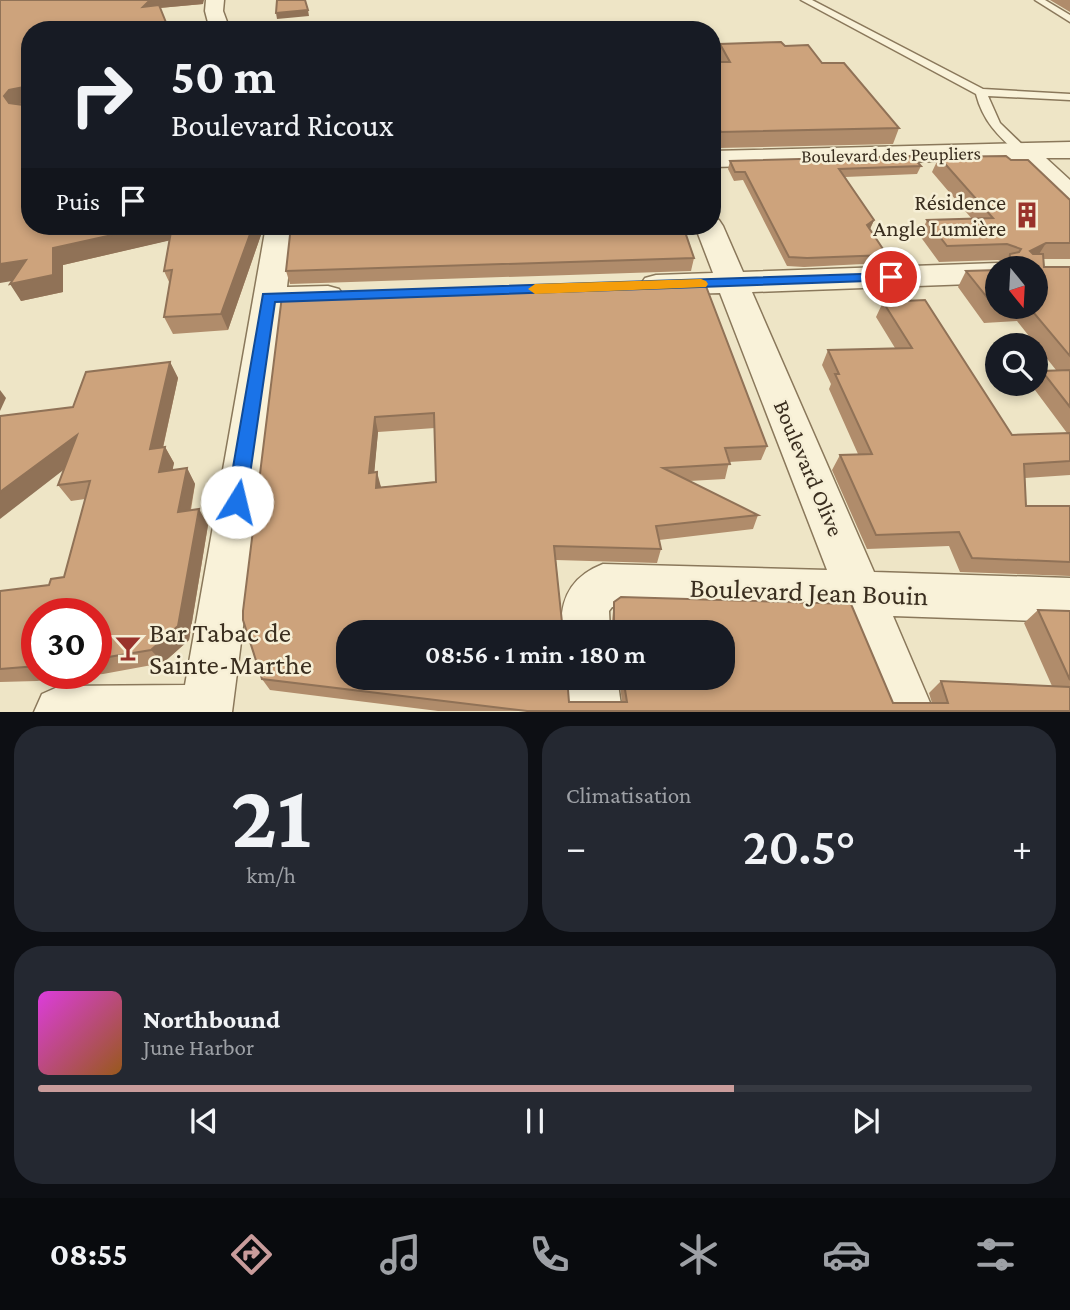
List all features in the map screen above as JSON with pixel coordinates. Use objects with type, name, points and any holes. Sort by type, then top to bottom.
[{"type":"street","points":[[215,0],[214,11],[217,21]]},
{"type":"street","name":"Boulevard des Peupliers","points":[[721,159],[1070,150]]},
{"type":"street","points":[[1023,151],[1070,195]]},
{"type":"street","points":[[60,712],[206,711],[278,235]]},
{"type":"street","name":"Boulevard Olive","points":[[713,235],[908,712]]},
{"type":"street","points":[[622,286],[985,273]]},
{"type":"street","points":[[268,298],[364,295]]},
{"type":"street","name":"Boulevard Jean Bouin","points":[[585,620],[584,608],[589,595],[603,584],[1070,600]]},
{"type":"street","points":[[593,690],[596,712]]},
{"type":"lane","points":[[805,0],[981,92],[1070,97]]},
{"type":"lane","points":[[1039,0],[1070,19]]},
{"type":"lane","points":[[981,92],[988,118],[995,129],[1023,151]]},
{"type":"building","points":[[0,0],[150,0],[143,7],[159,5],[165,21],[21,21],[21,88],[9,90],[4,96],[9,103],[21,105],[21,235],[112,235],[53,248],[53,275],[10,284],[26,260],[0,264]]},
{"type":"building","points":[[277,0],[305,0],[308,10],[276,13]]},
{"type":"building","points":[[781,42],[785,46],[808,45],[822,63],[844,63],[899,128],[721,132],[721,62],[730,62],[721,44]]},
{"type":"building","points":[[912,156],[921,166],[839,169],[874,220],[867,225],[887,255],[807,258],[789,257],[745,172],[735,172],[730,161]]},
{"type":"building","points":[[1006,156],[1011,160],[1028,160],[1070,200],[1070,243],[1046,243],[1030,251],[1043,256],[1010,256],[1021,249],[1007,244],[947,246],[927,220],[993,218],[939,157]]},
{"type":"building","points":[[170,235],[250,235],[221,314],[164,317],[172,270],[164,271]]},
{"type":"building","points":[[290,235],[686,235],[694,258],[286,271]]},
{"type":"building","points":[[1048,267],[1070,267],[1070,356],[1039,319],[1048,319]]},
{"type":"building","points":[[985,270],[985,295],[966,271]]},
{"type":"building","points":[[704,281],[767,446],[725,448],[730,464],[663,468],[758,515],[656,526],[661,549],[554,546],[562,620],[336,620],[336,688],[262,679],[243,620],[282,296]],"holes":[[[434,413],[436,482],[376,488],[377,472],[369,473],[375,417]]]},
{"type":"building","points":[[925,300],[1012,435],[1070,433],[1070,461],[1024,464],[1026,506],[1070,506],[1070,562],[972,558],[959,532],[876,535],[840,455],[872,454],[835,374],[839,374],[828,350],[912,348],[883,302]]},
{"type":"building","points":[[170,362],[150,449],[165,447],[159,472],[187,468],[178,512],[199,509],[178,626],[151,650],[112,656],[112,598],[21,598],[21,667],[0,669],[0,591],[49,585],[51,579],[64,577],[90,481],[58,485],[77,435],[0,492],[0,416],[73,407],[86,372]]},
{"type":"building","points":[[1070,370],[1070,407],[1048,379],[1048,371]]},
{"type":"building","points":[[621,597],[851,604],[893,703],[948,703],[941,681],[1070,687],[1070,711],[527,711],[353,690],[568,690],[569,702],[627,702],[625,690],[735,690],[735,620],[614,620],[614,602]]},
{"type":"building","points":[[1038,610],[1070,611],[1070,680]]},
{"type":"slow traffic","points":[[535,289],[701,284]]},
{"type":"place","name":"Résidence Angle Lumière","points":[[1027,215]]},
{"type":"place","name":"Bar Tabac de Sainte-Marthe","points":[[128,648]]},
{"type":"route","points":[[237,502],[268,298],[891,277]]}]
